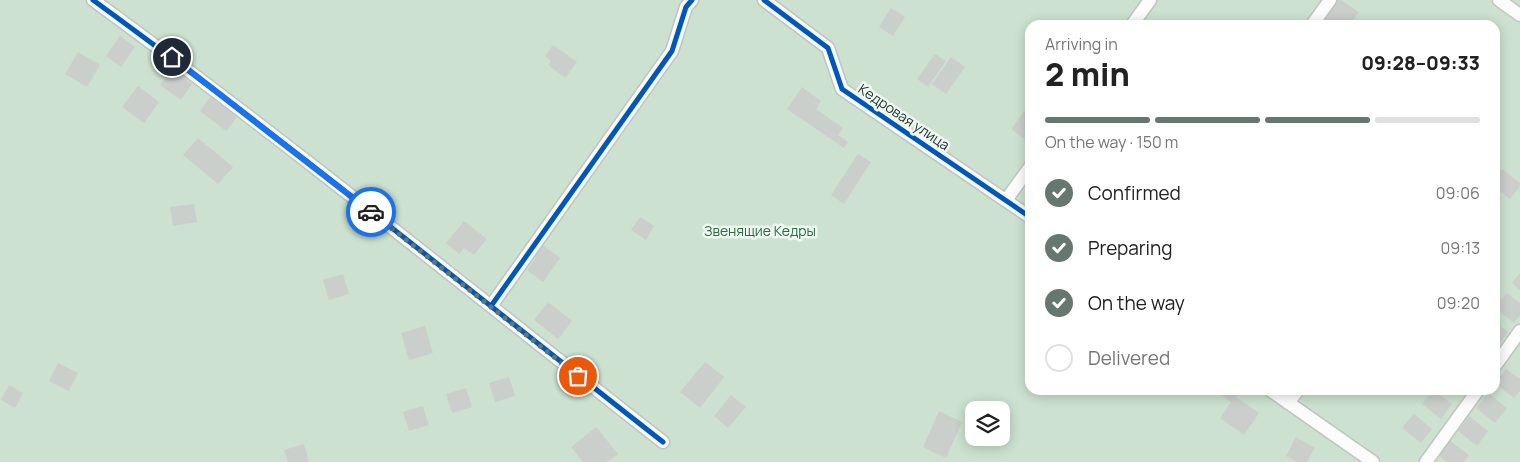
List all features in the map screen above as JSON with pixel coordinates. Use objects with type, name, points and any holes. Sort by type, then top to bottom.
[{"type":"street","points":[[93,0],[172,57],[286,144],[663,442]]},
{"type":"street","points":[[491,306],[672,50],[686,7],[692,0]]},
{"type":"street","name":"Кедровая улица","points":[[764,0],[828,48],[842,89],[1025,213]]},
{"type":"street","points":[[1136,20],[1150,0]]},
{"type":"street","points":[[1316,20],[1330,0]]},
{"type":"street","points":[[1499,0],[1520,15]]},
{"type":"street","points":[[1006,200],[1025,174]]},
{"type":"street","points":[[1500,359],[1520,331]]},
{"type":"street","points":[[1277,395],[1373,462]]},
{"type":"street","points":[[1288,403],[1294,395]]},
{"type":"street","points":[[1426,462],[1474,395]]},
{"type":"green space","name":"Звенящие Кедры","points":[[0,0],[1520,0],[1520,462],[0,462]]},
{"type":"building","points":[[1330,0],[1341,0],[1359,12],[1353,20],[1325,20],[1319,16]]},
{"type":"building","points":[[891,8],[905,17],[893,36],[879,27]]},
{"type":"building","points":[[120,36],[135,47],[121,67],[106,56]]},
{"type":"building","points":[[553,45],[577,62],[565,78],[548,65],[551,61],[545,56]]},
{"type":"building","points":[[78,52],[100,65],[87,87],[65,74]]},
{"type":"building","points":[[935,54],[946,61],[928,87],[917,79]]},
{"type":"building","points":[[951,57],[965,67],[946,94],[932,84]]},
{"type":"building","points":[[171,69],[192,84],[181,100],[160,85]]},
{"type":"building","points":[[138,86],[159,102],[144,123],[122,107]]},
{"type":"building","points":[[802,87],[821,101],[816,109],[843,128],[838,135],[848,142],[844,148],[787,109]]},
{"type":"building","points":[[210,97],[237,117],[226,131],[200,111]]},
{"type":"building","points":[[1025,110],[1025,139],[1011,129]]},
{"type":"building","points":[[198,138],[233,167],[218,184],[183,155]]},
{"type":"building","points":[[858,154],[871,162],[844,204],[831,195]]},
{"type":"building","points":[[1502,169],[1520,183],[1520,186],[1510,199],[1500,191],[1500,172]]},
{"type":"building","points":[[194,204],[197,222],[173,226],[170,207]]},
{"type":"building","points":[[640,217],[654,226],[646,240],[631,230]]},
{"type":"building","points":[[464,221],[487,239],[474,255],[464,248],[459,254],[446,243]]},
{"type":"building","points":[[540,243],[560,258],[543,282],[527,270],[536,257],[532,254]]},
{"type":"building","points":[[1520,273],[1520,290],[1512,283]]},
{"type":"building","points":[[343,274],[349,294],[329,300],[323,280]]},
{"type":"building","points":[[1507,293],[1520,303],[1520,315],[1514,323],[1500,312],[1500,302]]},
{"type":"building","points":[[548,302],[572,321],[558,339],[534,320]]},
{"type":"building","points":[[425,326],[433,353],[409,360],[401,333]]},
{"type":"building","points":[[1500,326],[1508,332],[1500,343]]},
{"type":"building","points":[[705,362],[724,377],[700,408],[680,392]]},
{"type":"building","points":[[58,363],[78,373],[69,391],[49,381]]},
{"type":"building","points":[[1506,369],[1520,379],[1520,391],[1514,398],[1500,387],[1500,377]]},
{"type":"building","points":[[509,377],[515,396],[495,402],[489,383]]},
{"type":"building","points":[[9,385],[23,393],[15,408],[1,400]]},
{"type":"building","points":[[466,388],[472,407],[452,413],[446,394]]},
{"type":"building","points":[[731,395],[746,407],[728,428],[714,416]]},
{"type":"building","points":[[1221,395],[1236,395],[1259,413],[1244,435],[1220,418],[1231,402]]},
{"type":"building","points":[[1429,395],[1440,395],[1452,404],[1441,419],[1422,404]]},
{"type":"building","points":[[1486,395],[1491,395],[1507,408],[1495,423],[1476,408]]},
{"type":"building","points":[[423,406],[429,425],[409,431],[403,412]]},
{"type":"building","points":[[939,411],[962,422],[946,458],[923,447]]},
{"type":"building","points":[[1414,414],[1432,429],[1421,443],[1402,428]]},
{"type":"building","points":[[1469,416],[1488,431],[1477,446],[1458,431]]},
{"type":"building","points":[[596,427],[618,454],[607,462],[583,462],[571,447]]},
{"type":"building","points":[[1296,437],[1315,448],[1307,462],[1297,462],[1286,456]]},
{"type":"building","points":[[1450,441],[1469,455],[1464,462],[1447,462],[1438,455]]},
{"type":"building","points":[[304,444],[309,462],[288,462],[284,450]]},
{"type":"cycle path","points":[[93,0],[309,163],[663,442]]},
{"type":"cycle path","points":[[491,306],[672,51],[686,7],[692,0]]},
{"type":"cycle path","points":[[764,0],[828,48],[842,89],[1025,214]]},
{"type":"way so far","points":[[371,212],[578,376]]},
{"type":"route","points":[[172,57],[371,212]]}]
